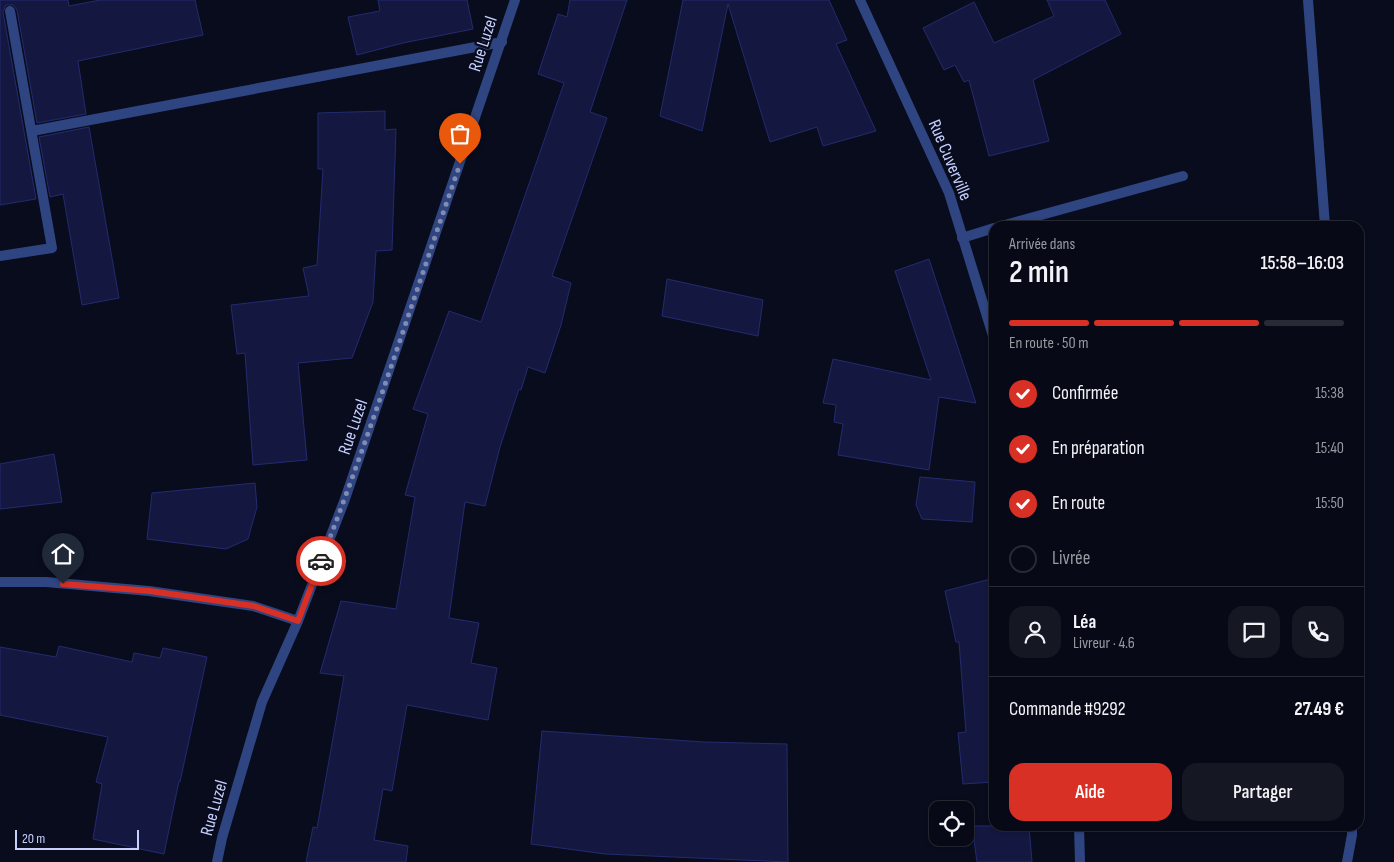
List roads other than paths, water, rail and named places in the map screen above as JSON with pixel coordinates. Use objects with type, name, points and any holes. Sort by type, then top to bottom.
[{"type":"street","name":"Rue Luzel","points":[[216,862],[262,702],[298,621],[352,481],[515,0]]},
{"type":"street","name":"Rue Cuverville","points":[[860,0],[949,193],[989,323]]},
{"type":"street","points":[[1308,0],[1325,221]]},
{"type":"street","points":[[0,256],[52,248],[10,10]]},
{"type":"street","points":[[32,131],[502,42]]},
{"type":"street","points":[[1019,221],[1183,176]]},
{"type":"street","points":[[962,238],[989,230]]},
{"type":"street","points":[[0,582],[46,582],[150,591],[254,606],[298,621]]},
{"type":"street","points":[[1079,831],[1080,862]]},
{"type":"street","points":[[1347,862],[1352,831]]}]
